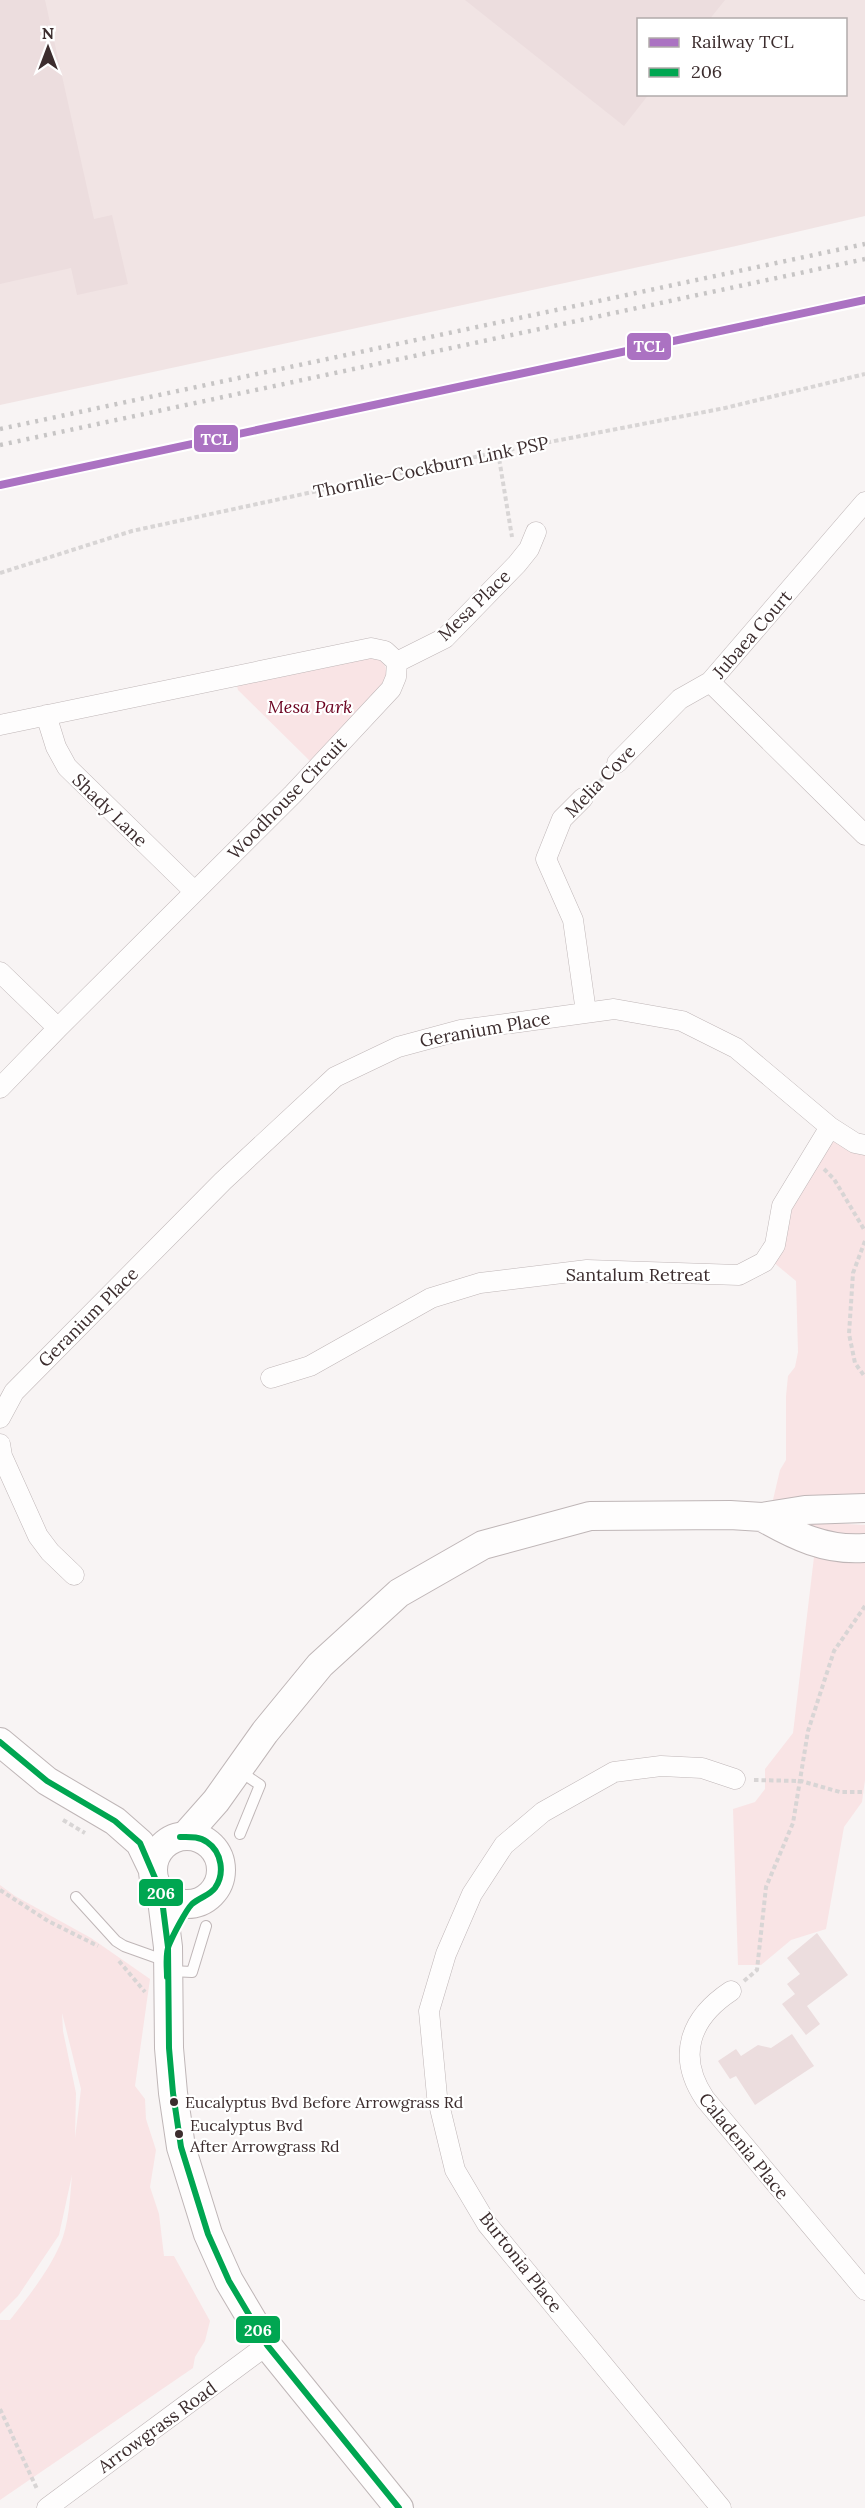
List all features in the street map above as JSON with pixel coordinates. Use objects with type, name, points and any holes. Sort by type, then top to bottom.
[{"type":"street","name":"Jubaea Court","points":[[865,502],[710,682],[865,835]]},
{"type":"street","name":"Mesa Place","points":[[397,662],[445,638],[517,564],[529,549],[536,532]]},
{"type":"street","points":[[0,725],[371,648],[385,651],[397,662]]},
{"type":"street","name":"Woodhouse Circuit","points":[[0,1088],[293,794],[391,689],[396,677],[397,662]]},
{"type":"street","name":"Melia Cove","points":[[617,763],[680,699],[710,682]]},
{"type":"street","name":"Shady Lane","points":[[46,715],[56,747],[67,767],[194,891]]},
{"type":"street","name":"Melia Cove","points":[[583,798],[562,819],[546,859],[573,920],[586,1012]]},
{"type":"street","points":[[0,972],[58,1028]]},
{"type":"street","name":"Geranium Place","points":[[0,1418],[14,1392],[223,1181],[335,1077],[398,1047],[461,1030],[614,1009],[682,1021],[736,1048],[830,1127],[855,1143],[865,1145]]},
{"type":"street","name":"Santalum Retreat","points":[[271,1378],[310,1366],[431,1298],[480,1284],[587,1270],[739,1275],[764,1262],[775,1245],[782,1206],[830,1127]]},
{"type":"street","points":[[0,1444],[2,1456],[38,1536],[50,1552],[74,1575]]},
{"type":"street","points":[[399,2508],[267,2345],[229,2281],[205,2224],[181,2147],[170,2049],[168,1960],[157,1881],[158,1852],[166,1843],[182,1836],[216,1801],[265,1732],[320,1665],[399,1593],[483,1545],[590,1516],[730,1515],[762,1517],[805,1510],[865,1508]]},
{"type":"street","points":[[762,1517],[790,1533],[831,1548],[865,1548]]},
{"type":"street","points":[[0,1742],[46,1781],[115,1821],[140,1843],[157,1881],[170,1900],[199,1915]]},
{"type":"street","name":"Burtonia Place","points":[[721,2508],[487,2223],[455,2170],[437,2096],[429,2011],[446,1954],[472,1894],[504,1845],[543,1812],[614,1772],[661,1766],[702,1768],[735,1779]]},
{"type":"street","points":[[214,1848],[216,1801]]},
{"type":"street","points":[[115,1821],[151,1825],[182,1836],[204,1840],[214,1848],[220,1858],[222,1870],[220,1882],[213,1893],[203,1901],[199,1915],[168,1960]]},
{"type":"street","name":"Caladenia Place","points":[[731,1991],[707,2009],[695,2030],[690,2054],[693,2079],[705,2099],[865,2290]]},
{"type":"street","name":"Arrowgrass Road","points":[[47,2508],[267,2345]]},
{"type":"lane","points":[[238,1770],[260,1785],[240,1834]]},
{"type":"lane","points":[[76,1897],[116,1941],[124,1946],[168,1960]]},
{"type":"path","name":"Thornlie-Cockburn Link PSP","points":[[0,573],[132,531],[498,452],[725,408],[865,374]]},
{"type":"path","name":"Mesa Place","points":[[498,452],[517,564]]},
{"type":"path","name":"Melia Cove","points":[[583,798],[617,763]]},
{"type":"path","points":[[811,1155],[834,1179],[865,1231]]},
{"type":"path","points":[[865,1240],[853,1273],[849,1334],[855,1363],[865,1377]]},
{"type":"path","points":[[731,1991],[757,1970],[766,1887],[793,1823],[808,1731],[834,1652],[865,1606]]},
{"type":"path","points":[[735,1779],[801,1781],[840,1792],[865,1792]]},
{"type":"path","points":[[0,1890],[48,1921],[104,1950]]},
{"type":"path","points":[[113,1957],[121,1963],[149,1996]]},
{"type":"path","points":[[0,2409],[37,2489]]},
{"type":"shaded area","points":[[0,0],[865,0],[865,216],[0,405]]},
{"type":"green space","name":"Mesa Park","points":[[370,653],[385,666],[386,685],[312,763],[238,690],[236,681]]},
{"type":"green space","points":[[827,1132],[865,1146],[865,1515],[772,1504],[780,1470],[786,1460],[788,1376],[795,1367],[798,1352],[796,1281],[773,1262],[784,1210]]},
{"type":"green space","points":[[795,1521],[865,1525],[865,1780],[862,1802],[844,1827],[826,1929],[791,1940],[761,1965],[738,1965],[733,1809],[755,1802],[765,1789],[765,1769],[793,1733],[814,1557]]},
{"type":"green space","points":[[0,1885],[15,1896],[91,1938],[150,1979],[135,2086],[145,2099],[146,2119],[156,2150],[150,2187],[159,2214],[164,2256],[174,2256],[210,2321],[205,2341],[195,2357],[193,2368],[0,2500],[0,2320],[10,2320],[50,2265],[60,2245],[69,2211],[72,2175],[59,2235],[18,2296],[0,2314]],"holes":[[[62,2013],[81,2089],[75,2138],[76,2093],[63,2031]]]},
{"type":"building","points":[[0,0],[45,0],[94,219],[112,215],[128,284],[77,295],[71,268],[0,284]]},
{"type":"building","points":[[465,0],[725,0],[711,18],[637,18],[637,96],[647,96],[624,126]]},
{"type":"building","points":[[817,1933],[848,1975],[807,2006],[820,2024],[806,2035],[782,2004],[795,1994],[787,1984],[800,1974],[787,1958]]},
{"type":"building","points":[[792,2034],[814,2066],[755,2105],[736,2076],[730,2079],[718,2061],[736,2049],[741,2056],[758,2045],[771,2048]]},
{"type":"railway","points":[[0,429],[865,244]]},
{"type":"railway","points":[[0,445],[865,259]]},
{"type":"rail line","name":"TCL","points":[[0,485],[865,300]]},
{"type":"transit line","name":"206","points":[[0,1742],[47,1781],[115,1821],[140,1843],[161,1892],[168,1947],[169,2048],[173,2093],[181,2147],[208,2234],[229,2281],[267,2345],[399,2508]]},
{"type":"transit line","name":"206","points":[[167,1977],[167,1952],[176,1929],[192,1904],[215,1888],[221,1870],[219,1857],[212,1846],[197,1838],[180,1837]]},
{"type":"place","name":"Eucalyptus Bvd Before Arrowgrass Rd","points":[[174,2102]]},
{"type":"place","name":"Eucalyptus Bvd After Arrowgrass Rd","points":[[179,2134]]}]
